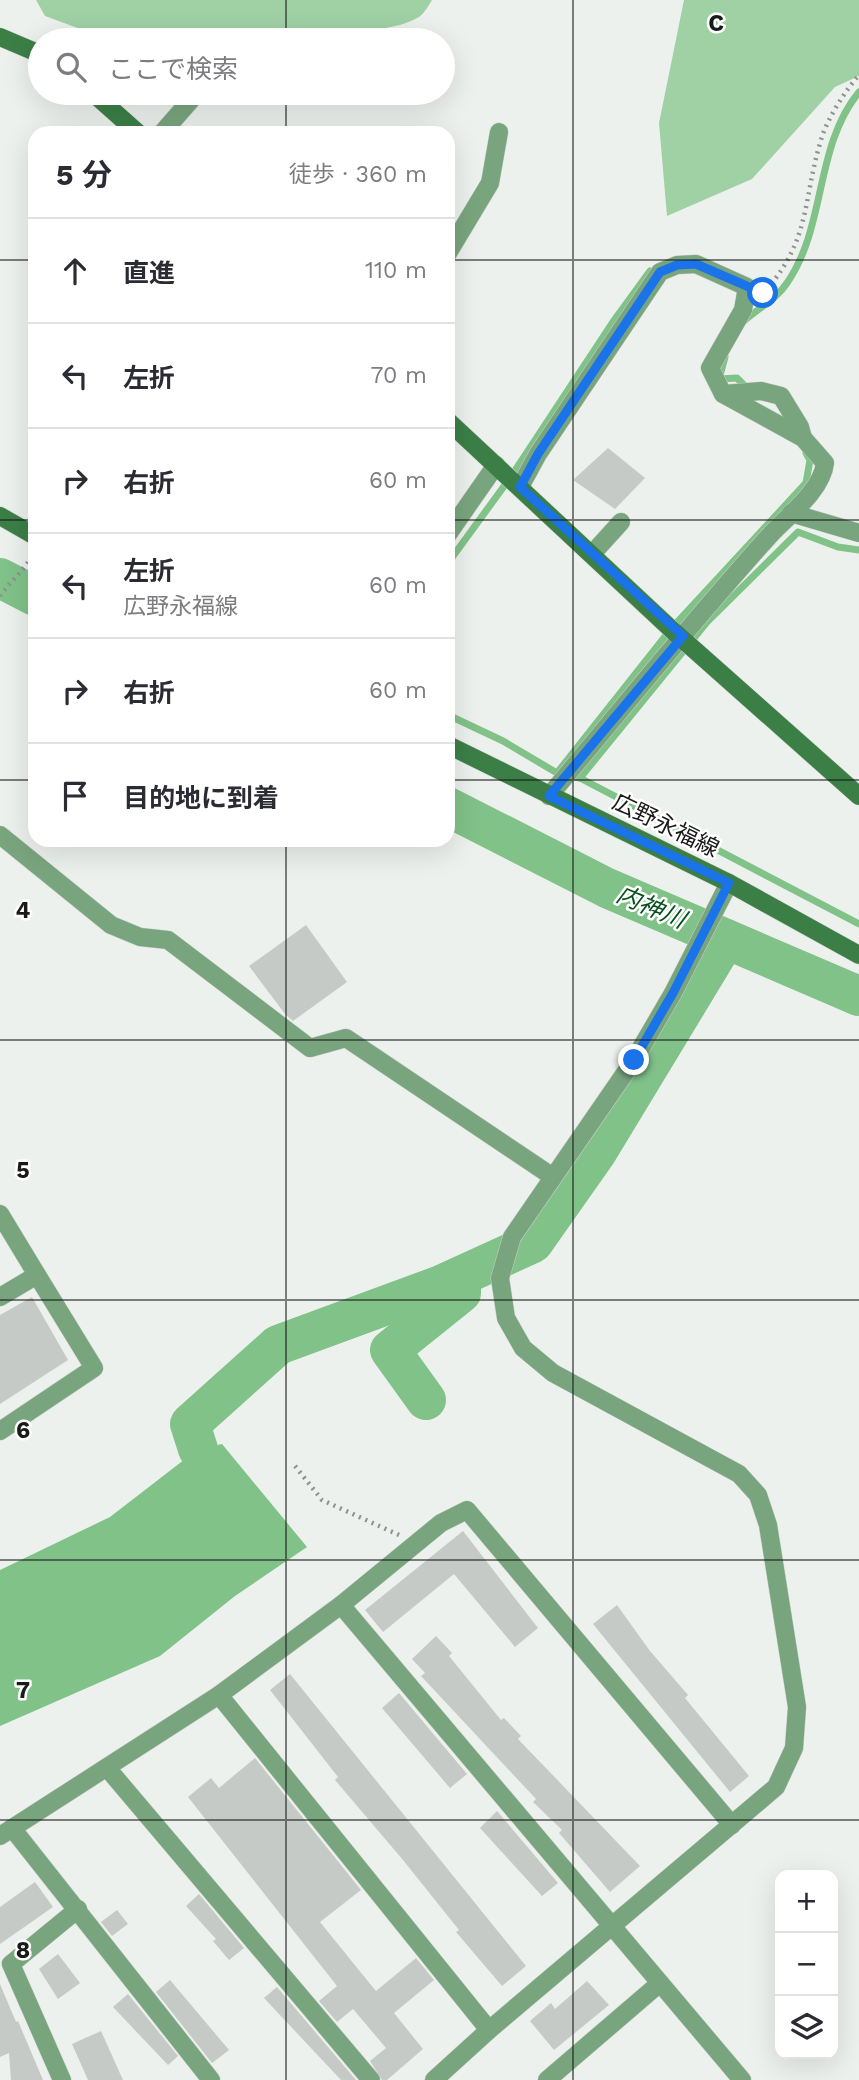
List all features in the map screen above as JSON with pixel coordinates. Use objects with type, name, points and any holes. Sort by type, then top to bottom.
[{"type":"street","points":[[0,37],[28,49]]},
{"type":"street","points":[[106,105],[130,126]]},
{"type":"street","points":[[168,126],[186,105]]},
{"type":"street","points":[[455,241],[490,183],[499,132]]},
{"type":"street","points":[[520,487],[538,454],[660,272],[677,265],[696,264],[747,287],[743,310],[710,368],[723,394],[803,438],[825,463],[824,476],[683,636],[549,796]]},
{"type":"street","points":[[723,394],[761,391],[781,396],[800,427],[803,438]]},
{"type":"street","points":[[455,428],[859,796]]},
{"type":"street","points":[[455,524],[496,466]]},
{"type":"street","points":[[791,513],[859,533]]},
{"type":"street","points":[[0,516],[28,532]]},
{"type":"street","points":[[592,554],[621,522]]},
{"type":"street","name":"広野永福線","points":[[455,749],[726,890],[859,955]]},
{"type":"street","points":[[0,835],[111,925],[140,937],[168,940],[310,1048],[346,1038],[553,1177]]},
{"type":"street","points":[[434,2080],[489,2030],[776,1787],[794,1748],[797,1707],[768,1525],[758,1495],[739,1474],[553,1373],[523,1349],[506,1318],[500,1278],[512,1237],[634,1060],[673,993],[726,890]]},
{"type":"street","points":[[0,1214],[94,1367],[0,1431]]},
{"type":"street","points":[[0,1297],[37,1275]]},
{"type":"street","points":[[211,2080],[78,1909],[6,1832],[108,1769],[219,1695],[341,1605],[441,1523],[467,1510],[732,1825]]},
{"type":"street","points":[[341,1605],[742,2080]]},
{"type":"street","points":[[219,1695],[489,2030]]},
{"type":"street","points":[[108,1769],[371,2080]]},
{"type":"street","points":[[62,2080],[11,1964],[78,1909]]},
{"type":"street","points":[[547,2080],[660,1983]]},
{"type":"path","points":[[747,287],[763,293],[783,270],[799,240],[821,138],[859,75]]},
{"type":"path","points":[[0,596],[9,583],[20,577],[28,563]]},
{"type":"path","points":[[295,1466],[322,1500],[416,1543]]},
{"type":"shaded area","points":[[36,0],[432,0],[421,16],[407,23],[385,28],[78,28],[45,16]]},
{"type":"shaded area","points":[[684,0],[859,0],[859,76],[835,87],[752,179],[667,216],[659,123]]},
{"type":"shaded area","points":[[222,1444],[307,1547],[235,1596],[160,1656],[0,1726],[0,1570],[110,1517],[198,1449]]},
{"type":"building","points":[[608,448],[645,478],[615,509],[573,480]]},
{"type":"building","points":[[306,925],[347,982],[293,1021],[249,966]]},
{"type":"building","points":[[32,1297],[68,1360],[0,1404],[0,1315]]},
{"type":"building","points":[[463,1531],[538,1628],[515,1647],[454,1574],[383,1632],[365,1610]]},
{"type":"building","points":[[617,1605],[650,1651],[688,1695],[685,1698],[749,1776],[730,1792],[593,1624]]},
{"type":"building","points":[[436,1636],[452,1653],[449,1656],[501,1720],[504,1718],[521,1736],[518,1739],[640,1866],[610,1892],[559,1833],[562,1830],[533,1802],[536,1799],[421,1676],[425,1673],[412,1659]]},
{"type":"building","points":[[290,1674],[526,1966],[502,1986],[456,1932],[459,1930],[403,1860],[335,1780],[338,1777],[270,1690]]},
{"type":"building","points":[[399,1693],[467,1774],[450,1788],[382,1708]]},
{"type":"building","points":[[255,1758],[361,1890],[320,1922],[376,1991],[416,1958],[434,1980],[394,2013],[423,2049],[387,2080],[382,2080],[370,2061],[386,2048],[353,2009],[337,2022],[319,2001],[337,1986],[188,1797],[211,1778],[219,1788]]},
{"type":"building","points":[[497,1811],[558,1883],[542,1896],[480,1828]]},
{"type":"building","points":[[35,1882],[53,1907],[0,1944],[0,1907]]},
{"type":"building","points":[[199,1894],[244,1948],[229,1960],[213,1941],[216,1939],[186,1906]]},
{"type":"building","points":[[117,1910],[128,1924],[112,1936],[101,1922]]},
{"type":"building","points":[[58,1954],[80,1983],[58,1999],[39,1969]]},
{"type":"building","points":[[170,1980],[229,2050],[212,2063],[156,1992]]},
{"type":"building","points":[[587,1981],[609,2005],[554,2050],[530,2021],[551,2003],[555,2009]]},
{"type":"building","points":[[0,1984],[43,2080],[11,2080],[9,2053],[0,2057]]},
{"type":"building","points":[[277,1987],[356,2080],[341,2080],[264,1998]]},
{"type":"building","points":[[128,1994],[178,2056],[168,2065],[113,2007]]},
{"type":"building","points":[[101,2031],[123,2080],[88,2080],[72,2044]]},
{"type":"waterway","points":[[743,322],[783,289],[800,260],[809,236],[834,137],[859,92]]},
{"type":"waterway","points":[[455,553],[510,478],[615,319],[650,271]]},
{"type":"waterway","points":[[725,357],[719,379],[737,378],[744,385],[746,392]]},
{"type":"waterway","points":[[557,773],[671,629],[806,483],[810,460],[806,453]]},
{"type":"waterway","points":[[580,778],[707,622],[798,532],[838,547],[859,550]]},
{"type":"waterway","name":"内神川","points":[[0,578],[28,592]]},
{"type":"waterway","points":[[455,718],[503,741],[557,773],[580,778],[859,924]]},
{"type":"waterway","name":"内神川","points":[[455,811],[607,888],[859,996]]},
{"type":"waterway","points":[[198,1449],[190,1424],[278,1345],[441,1285],[533,1243],[597,1152],[726,939]]},
{"type":"waterway","points":[[426,1400],[390,1350],[461,1293],[461,1281]]},
{"type":"route","points":[[634,1060],[673,993],[729,883],[549,796],[683,636],[671,629],[520,487],[538,454],[660,272],[677,265],[696,264],[763,293]]}]
